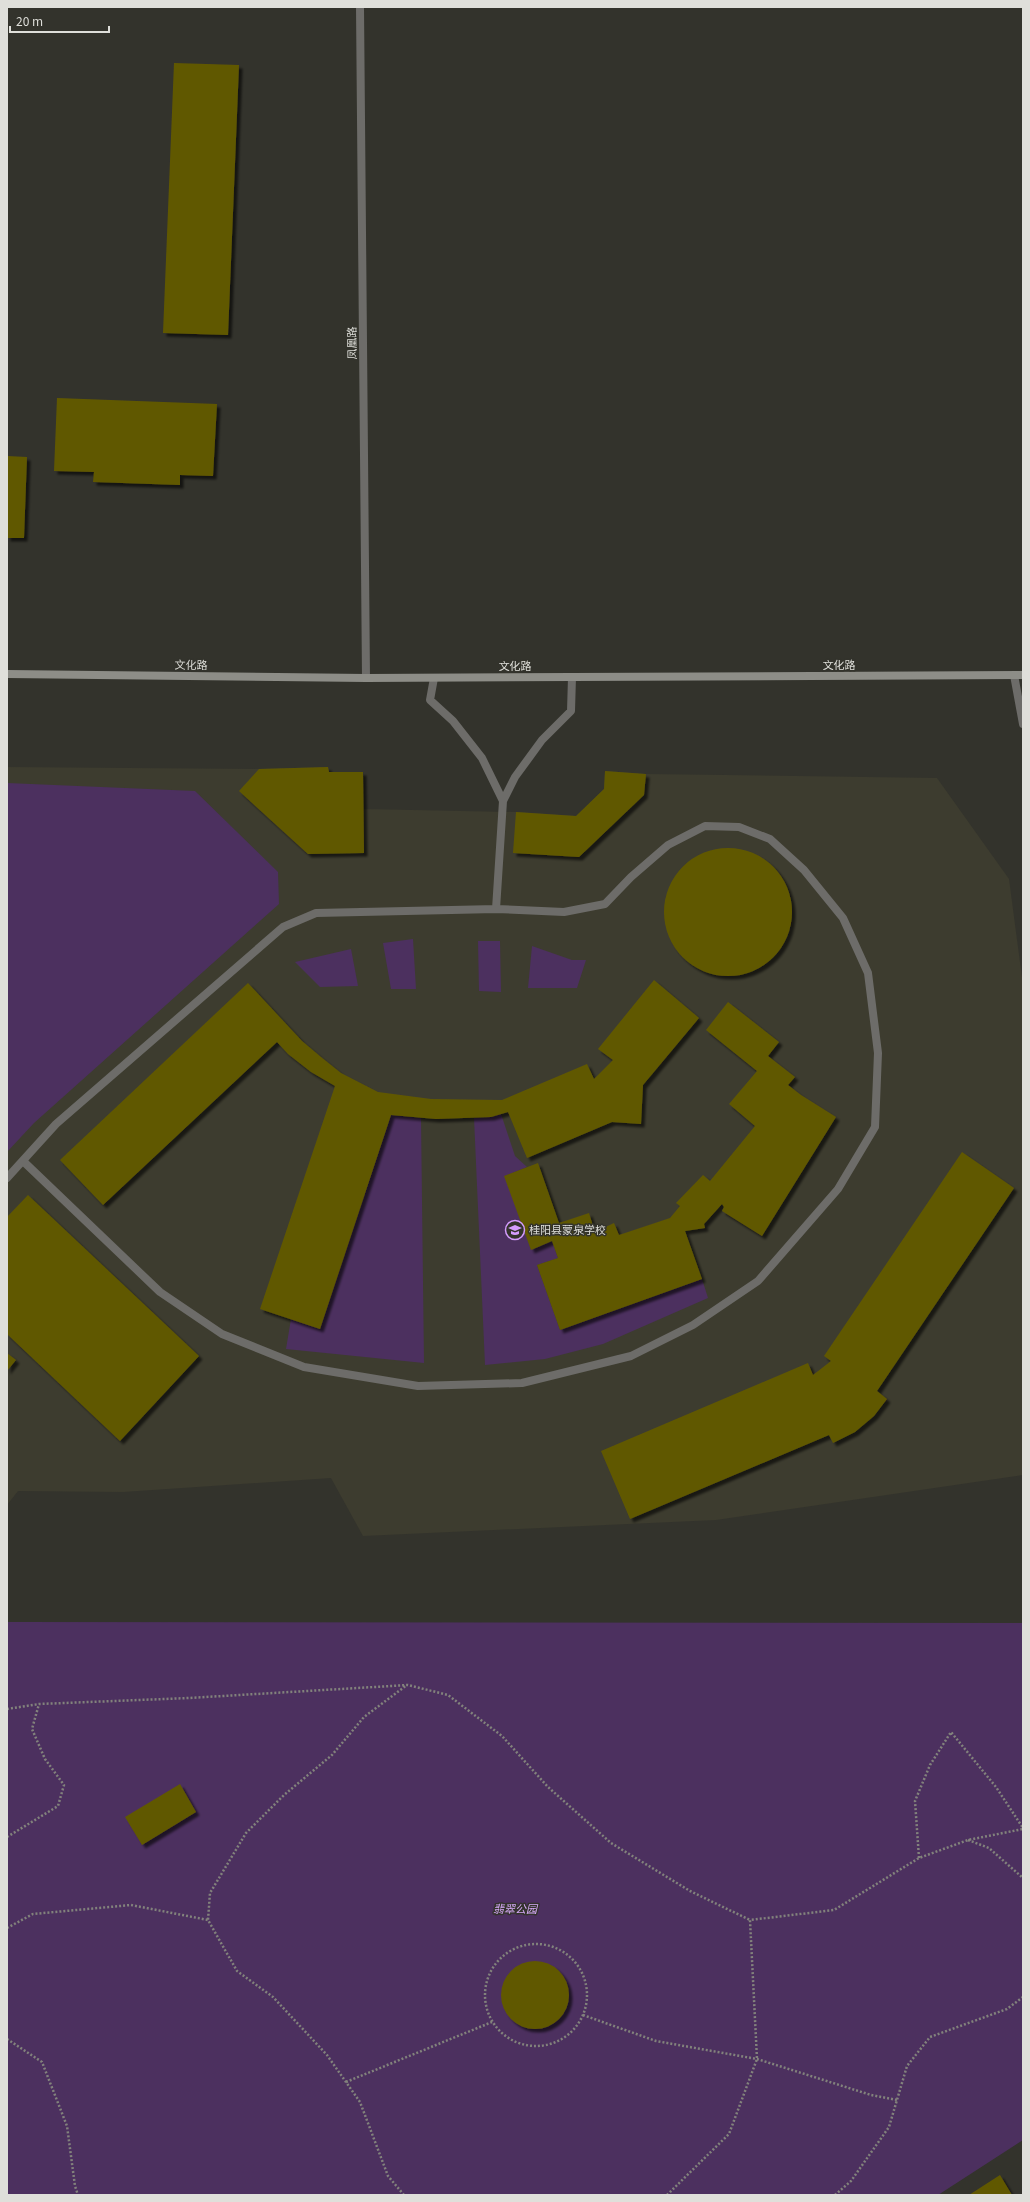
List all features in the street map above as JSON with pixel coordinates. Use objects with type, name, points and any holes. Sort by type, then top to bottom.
[{"type":"main road","name":"文化路","points":[[7,674],[366,678],[1023,675]]},
{"type":"street","name":"凤凰路","points":[[360,7],[366,678]]},
{"type":"street","points":[[1014,675],[1023,724]]},
{"type":"street","points":[[496,909],[503,801],[515,777],[542,740],[571,711],[572,677]]},
{"type":"street","points":[[434,678],[430,700],[453,722],[482,758],[503,801]]},
{"type":"street","points":[[7,1178],[56,1124],[283,927],[316,913],[496,909],[564,912],[605,904],[631,877],[668,845],[705,826],[739,827],[770,839],[804,870],[843,918],[868,973],[878,1053],[875,1127],[838,1189],[758,1280],[692,1325],[631,1356],[522,1383],[418,1386],[304,1367],[222,1334],[160,1292],[23,1161]]},
{"type":"path","points":[[404,2195],[388,2176],[360,2102],[327,2055],[273,1997],[237,1971],[208,1920],[210,1893],[246,1833],[284,1795],[332,1755],[364,1717],[408,1685]]},
{"type":"path","points":[[7,1709],[39,1704],[189,1698],[408,1685],[448,1695],[502,1736],[548,1787],[611,1843],[690,1891],[750,1920],[834,1910],[919,1858],[968,1840],[1023,1828],[996,1787],[951,1732],[930,1764],[915,1801],[919,1858]]},
{"type":"path","points":[[7,1837],[58,1806],[64,1786],[45,1759],[32,1728],[39,1704]]},
{"type":"path","points":[[968,1840],[988,1848],[1023,1878]]},
{"type":"path","points":[[7,1928],[33,1914],[131,1904],[208,1920]]},
{"type":"path","points":[[667,2195],[729,2134],[757,2059],[750,1920]]},
{"type":"path","points":[[528,1943],[545,1943],[560,1949],[572,1958],[581,1970],[587,1985],[587,2000],[583,2015],[574,2029],[562,2039],[547,2045],[531,2046],[515,2043],[502,2034],[492,2022],[485,2006],[484,1989],[489,1973],[498,1959],[512,1948],[528,1943]]},
{"type":"path","points":[[836,2195],[851,2181],[889,2127],[907,2066],[930,2037],[1007,2009],[1023,1997]]},
{"type":"path","points":[[583,2015],[656,2041],[757,2059],[857,2091],[897,2100]]},
{"type":"path","points":[[346,2082],[492,2022]]},
{"type":"path","points":[[7,2039],[42,2062],[67,2126],[74,2186],[78,2195]]},
{"type":"shaded area","name":"桂阳县蒙泉学校","points":[[7,767],[259,769],[328,767],[329,772],[363,772],[364,809],[516,812],[576,816],[604,789],[605,771],[646,774],[937,778],[1009,879],[1023,985],[1023,1475],[716,1520],[363,1536],[331,1478],[123,1492],[18,1491],[7,1505]]},
{"type":"green space","points":[[7,783],[195,791],[278,872],[279,904],[34,1123],[7,1152]]},
{"type":"green space","points":[[413,939],[416,989],[391,989],[383,943]]},
{"type":"green space","points":[[478,941],[500,941],[501,992],[479,991]]},
{"type":"green space","points":[[532,946],[572,960],[586,960],[577,988],[528,988]]},
{"type":"green space","points":[[351,949],[358,986],[320,987],[295,962]]},
{"type":"green space","points":[[501,1114],[515,1156],[527,1167],[505,1176],[531,1249],[552,1241],[558,1258],[537,1265],[560,1330],[702,1279],[708,1298],[603,1344],[545,1359],[485,1365],[474,1118],[491,1117]]},
{"type":"green space","points":[[391,1115],[421,1118],[424,1363],[286,1349],[291,1319],[320,1328]]},
{"type":"green space","name":"翡翠公园","points":[[7,1622],[1023,1623],[1023,2140],[938,2195],[7,2195]]},
{"type":"building","points":[[174,63],[239,65],[228,335],[163,333]]},
{"type":"building","points":[[57,398],[217,404],[213,476],[180,475],[180,485],[93,482],[94,472],[54,471]]},
{"type":"building","points":[[7,456],[27,457],[24,538],[7,538]]},
{"type":"building","points":[[328,767],[329,772],[363,772],[364,853],[308,854],[239,791],[259,769]]},
{"type":"building","points":[[605,771],[646,774],[644,795],[579,857],[513,853],[516,812],[576,816],[604,789]]},
{"type":"building","points":[[734,848],[758,855],[769,862],[778,871],[787,887],[791,899],[791,925],[785,942],[778,953],[769,962],[758,969],[741,975],[722,976],[698,969],[687,962],[678,953],[671,942],[665,925],[664,906],[671,882],[678,871],[687,862],[698,855],[715,849]]},
{"type":"building","points":[[654,980],[699,1018],[643,1085],[641,1124],[612,1122],[527,1158],[508,1112],[491,1117],[436,1119],[391,1115],[320,1329],[260,1309],[335,1086],[311,1072],[288,1054],[277,1042],[103,1205],[60,1160],[248,983],[302,1041],[321,1057],[341,1073],[378,1092],[431,1099],[502,1100],[587,1064],[594,1079],[613,1060],[598,1049]]},
{"type":"building","points":[[728,1002],[779,1042],[768,1056],[795,1077],[788,1085],[836,1117],[762,1236],[722,1211],[724,1207],[722,1204],[704,1224],[705,1228],[685,1231],[702,1279],[560,1330],[537,1265],[558,1258],[552,1241],[531,1250],[504,1176],[538,1163],[559,1223],[589,1213],[595,1232],[614,1223],[619,1235],[670,1218],[680,1206],[676,1203],[703,1175],[710,1181],[755,1126],[729,1104],[757,1071],[706,1030]]},
{"type":"building","points":[[962,1152],[1014,1188],[877,1391],[887,1399],[874,1416],[855,1432],[833,1443],[829,1435],[630,1519],[601,1451],[808,1363],[813,1375],[831,1361],[824,1356]]},
{"type":"building","points":[[28,1195],[199,1356],[120,1441],[7,1334],[7,1217]]},
{"type":"building","points":[[7,1353],[16,1360],[7,1371]]},
{"type":"building","points":[[180,1784],[196,1812],[142,1845],[125,1817]]},
{"type":"building","points":[[535,1961],[548,1964],[559,1971],[566,1982],[569,1995],[566,2008],[559,2019],[548,2026],[535,2029],[522,2026],[511,2019],[504,2008],[501,1995],[504,1982],[511,1971],[522,1964]]},
{"type":"building","points":[[1000,2175],[1012,2195],[969,2195]]},
{"type":"place","name":"桂阳县蒙泉学校","points":[[515,1230]]}]
